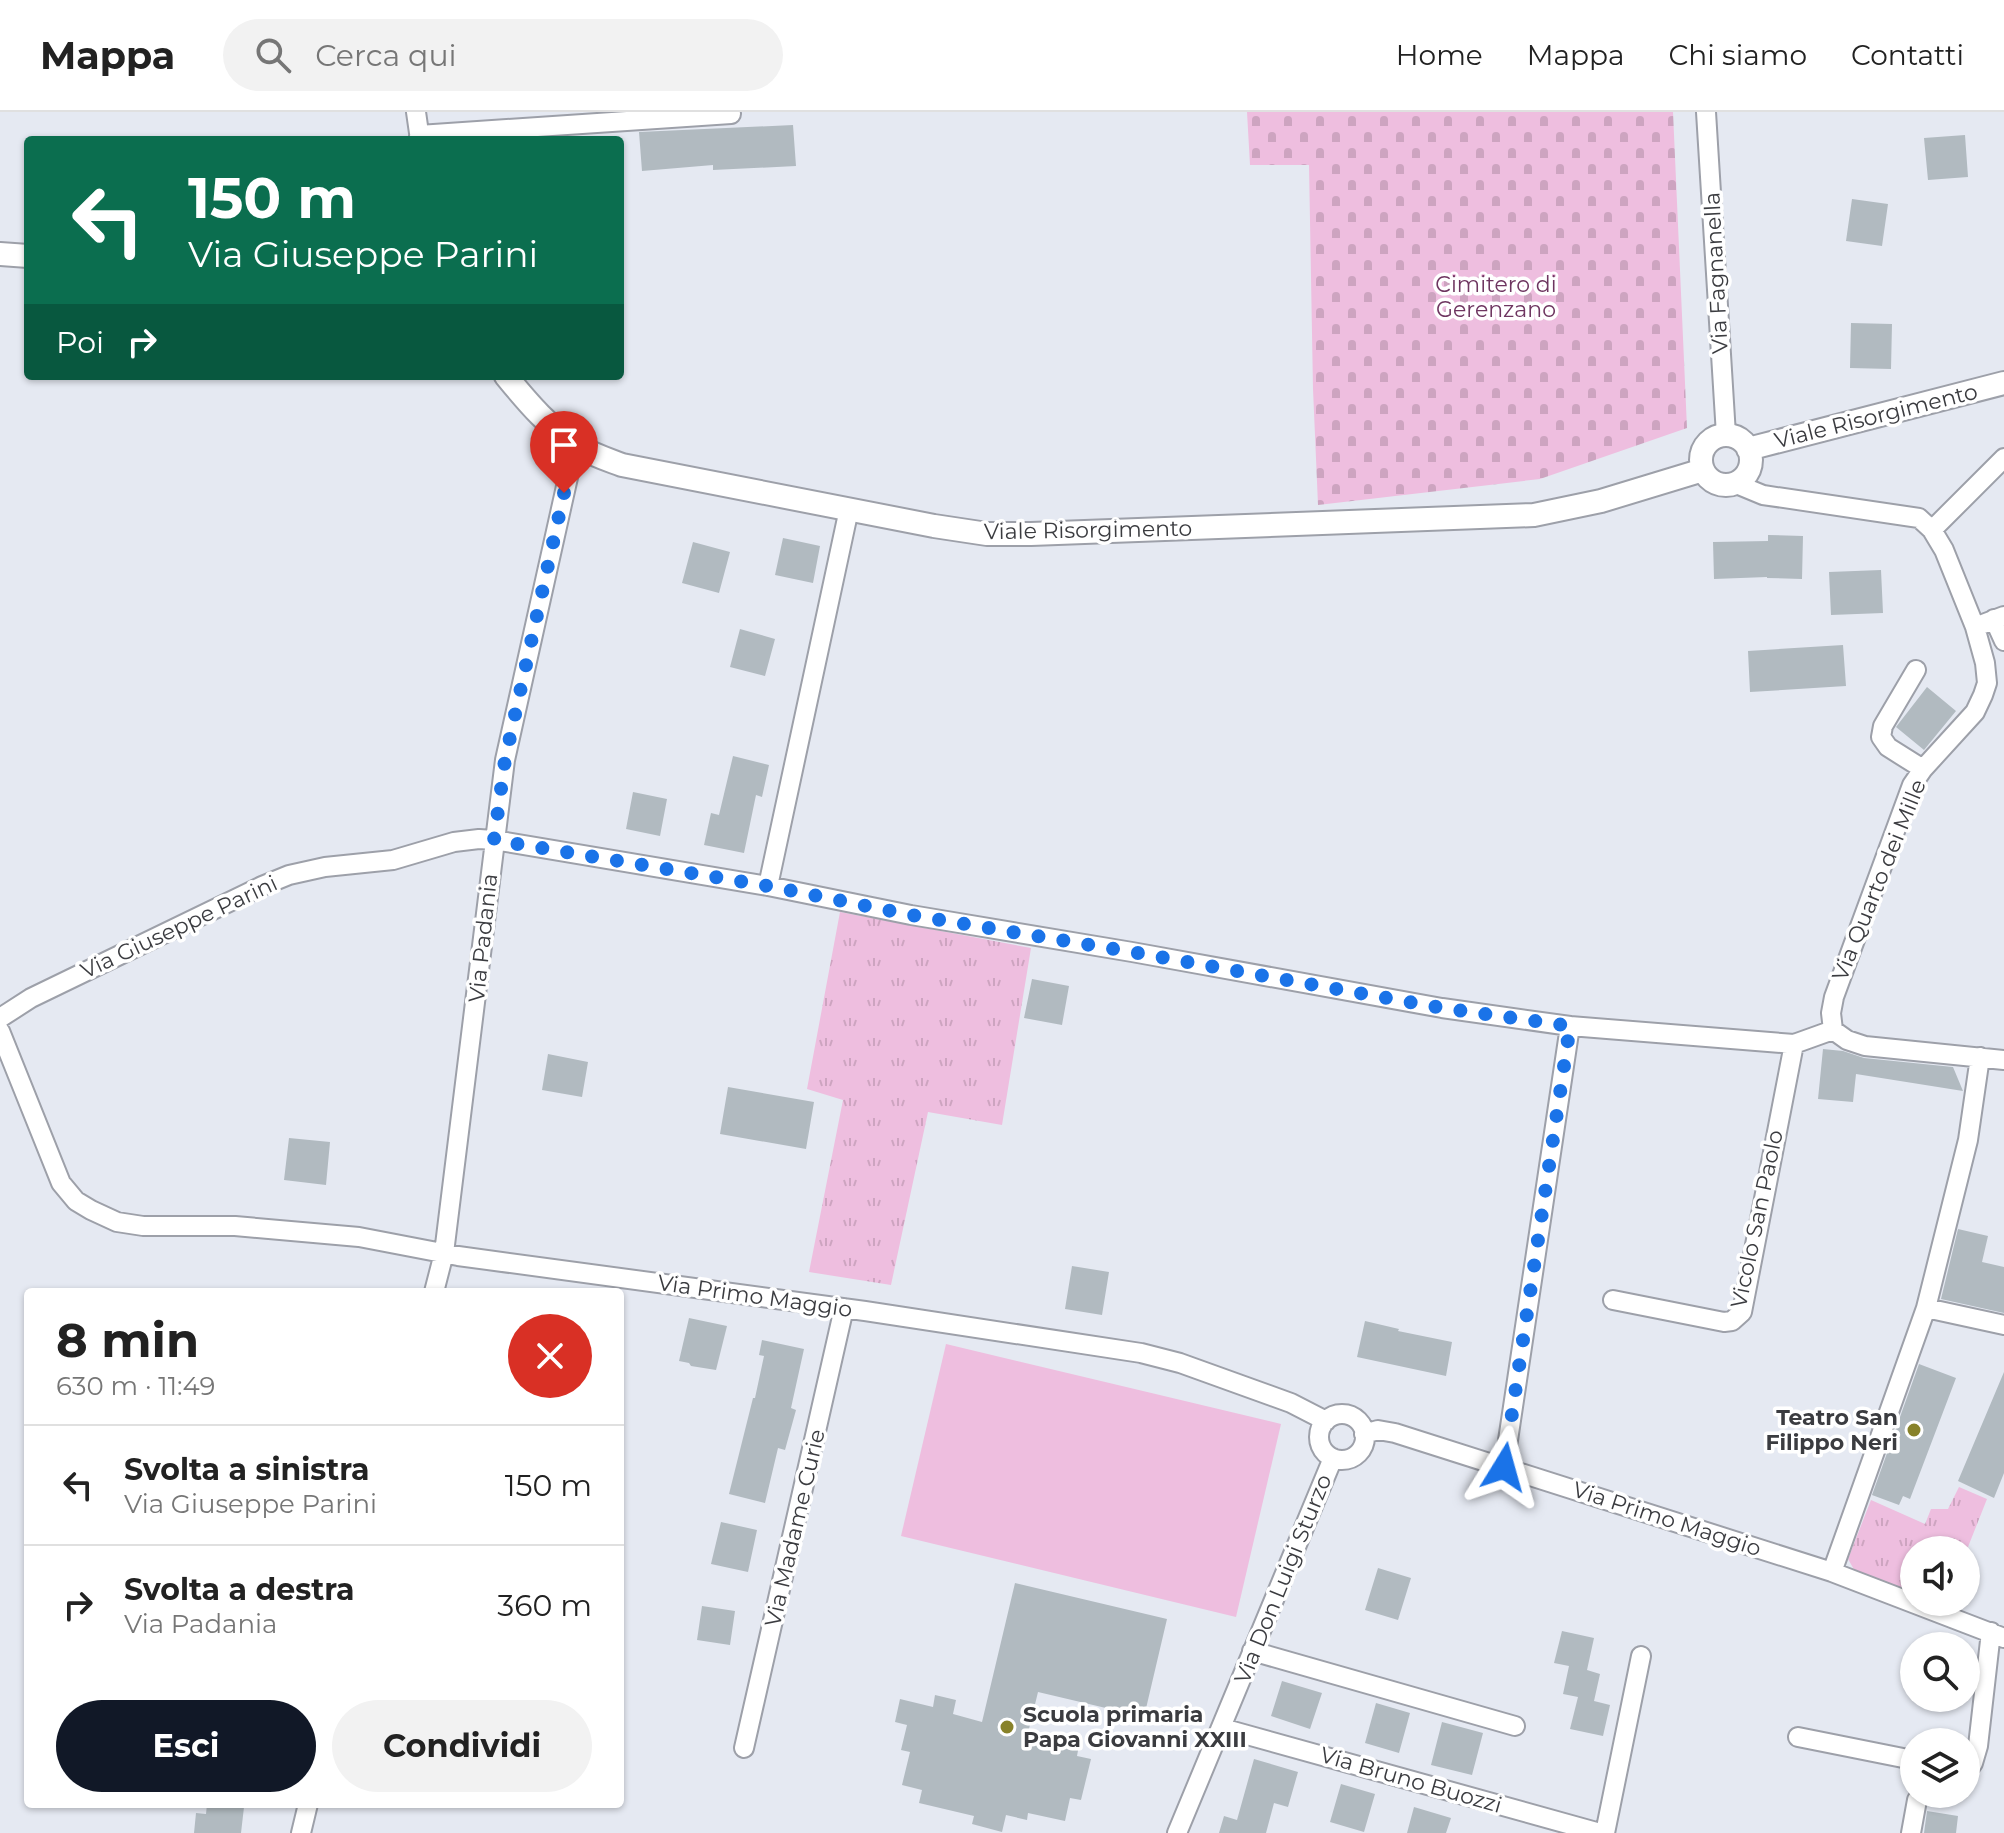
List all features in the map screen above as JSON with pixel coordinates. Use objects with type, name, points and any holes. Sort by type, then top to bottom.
[{"type":"street","points":[[416,112],[419,136]]},
{"type":"street","name":"Via Fagnanella","points":[[1706,112],[1726,435]]},
{"type":"street","points":[[445,136],[731,114]]},
{"type":"street","points":[[0,254],[24,256]]},
{"type":"street","name":"Viale Risorgimento","points":[[509,380],[534,410],[562,435],[582,449],[622,465],[987,534],[1534,515],[1601,501],[1703,470]]},
{"type":"street","name":"Viale Risorgimento","points":[[1748,449],[2004,383]]},
{"type":"street","points":[[1726,435],[1712,439],[1703,450],[1703,470],[1713,481],[1727,485],[1734,483],[1763,495],[1902,514],[1919,518],[1932,530],[2004,458]]},
{"type":"street","name":"Viale Risorgimento","points":[[1726,435],[1739,438],[1751,456],[1747,473],[1734,483]]},
{"type":"street","name":"Via Padania","points":[[435,1288],[444,1253],[505,760],[567,479],[571,464],[582,449]]},
{"type":"street","points":[[768,886],[849,509]]},
{"type":"street","name":"Via Quarto dei Mille","points":[[1833,1030],[1831,1013],[1834,997],[1909,792],[1923,769],[1975,712],[1987,683],[1975,627],[1944,550],[1932,530]]},
{"type":"street","points":[[1975,627],[1999,618],[2004,641]]},
{"type":"street","points":[[1916,670],[1883,726],[1881,737],[1888,747],[1923,769]]},
{"type":"street","name":"Via Giuseppe Parini","points":[[0,1018],[31,998],[289,875],[325,867],[393,860],[454,842],[479,839],[768,886],[911,915],[1442,1008],[1570,1026],[1794,1044],[1833,1030]]},
{"type":"street","points":[[1504,1467],[1570,1026]]},
{"type":"street","points":[[1833,1030],[1847,1040],[1865,1046],[2004,1060]]},
{"type":"street","name":"Via Primo Maggio","points":[[0,1031],[61,1183],[76,1201],[117,1222],[143,1226],[268,1228],[359,1237],[444,1253],[1141,1353],[1180,1363],[1291,1403],[1326,1421]]},
{"type":"street","name":"Vicolo San Paolo","points":[[1613,1300],[1724,1322],[1732,1321],[1742,1312],[1794,1044]]},
{"type":"street","points":[[1832,1572],[1926,1308],[1968,1140],[1980,1057]]},
{"type":"street","name":"Via Madame Curie","points":[[744,1748],[844,1308]]},
{"type":"street","points":[[1926,1308],[2004,1325]]},
{"type":"street","points":[[1346,1414],[1358,1421],[1364,1434],[1362,1447],[1347,1459],[1333,1458],[1319,1441],[1326,1421],[1346,1414]]},
{"type":"street","name":"Via Primo Maggio","points":[[1364,1434],[1378,1430],[1395,1433],[1504,1467],[1832,1572],[1998,1635]]},
{"type":"street","name":"Via Don Luigi Sturzo","points":[[1177,1833],[1333,1458]]},
{"type":"street","points":[[1980,1735],[1998,1635]]},
{"type":"street","points":[[1252,1651],[1515,1726]]},
{"type":"street","points":[[1602,1833],[1641,1656]]},
{"type":"street","name":"Via Bruno Buozzi","points":[[1222,1728],[1602,1833]]},
{"type":"street","points":[[1798,1737],[1900,1757]]},
{"type":"street","points":[[301,1833],[307,1808]]},
{"type":"street","points":[[1911,1833],[1916,1808]]},
{"type":"green space","name":"Cimitero di Gerenzano","points":[[1247,112],[1673,112],[1687,428],[1540,479],[1318,505],[1309,165],[1250,165]]},
{"type":"green space","points":[[840,912],[1031,948],[1002,1125],[928,1112],[891,1285],[809,1272],[843,1100],[807,1089]]},
{"type":"green space","points":[[946,1344],[1281,1424],[1236,1617],[901,1536]]},
{"type":"green space","points":[[1959,1487],[1987,1499],[1972,1536],[1900,1536],[1900,1589],[1856,1573],[1848,1559],[1871,1500],[1925,1524],[1931,1509],[1948,1509]]},
{"type":"building","points":[[793,125],[796,166],[713,170],[713,165],[642,171],[639,132]]},
{"type":"building","points":[[1965,135],[1968,177],[1928,180],[1924,138]]},
{"type":"building","points":[[1852,199],[1888,204],[1882,246],[1846,241]]},
{"type":"building","points":[[1851,323],[1892,324],[1891,369],[1850,368]]},
{"type":"building","points":[[1768,535],[1803,536],[1802,579],[1714,579],[1713,542],[1768,541]]},
{"type":"building","points":[[783,538],[820,546],[813,583],[775,575]]},
{"type":"building","points":[[693,542],[730,552],[719,593],[682,583]]},
{"type":"building","points":[[1881,570],[1883,613],[1831,615],[1829,572]]},
{"type":"building","points":[[740,629],[775,639],[765,676],[730,667]]},
{"type":"building","points":[[1843,645],[1846,686],[1750,692],[1748,651]]},
{"type":"building","points":[[1927,687],[1956,711],[1924,750],[1896,727]]},
{"type":"building","points":[[733,756],[769,765],[762,797],[756,795],[744,853],[704,845],[711,813],[719,815]]},
{"type":"building","points":[[633,792],[667,799],[660,836],[626,829]]},
{"type":"building","points":[[1032,979],[1069,986],[1062,1025],[1024,1018]]},
{"type":"building","points":[[1823,1049],[1864,1058],[1953,1067],[1963,1091],[1856,1074],[1853,1102],[1818,1099]]},
{"type":"building","points":[[548,1054],[588,1062],[582,1097],[542,1090]]},
{"type":"building","points":[[728,1087],[814,1102],[806,1149],[720,1134]]},
{"type":"building","points":[[289,1138],[330,1142],[326,1185],[284,1180]]},
{"type":"building","points":[[1958,1229],[1988,1236],[1982,1262],[2004,1267],[2004,1313],[1941,1299]]},
{"type":"building","points":[[1072,1266],[1109,1272],[1102,1315],[1065,1309]]},
{"type":"building","points":[[689,1318],[727,1326],[716,1370],[679,1361]]},
{"type":"building","points":[[1365,1321],[1452,1342],[1446,1376],[1357,1357]]},
{"type":"building","points":[[762,1340],[804,1349],[791,1408],[796,1410],[785,1450],[778,1448],[765,1503],[729,1494],[764,1356],[759,1355]]},
{"type":"building","name":"Teatro San Filippo Neri","points":[[1919,1364],[1956,1378],[1910,1499],[1903,1496],[1899,1505],[1872,1495]]},
{"type":"building","points":[[2004,1372],[2004,1473],[1994,1498],[1958,1481]]},
{"type":"building","points":[[721,1522],[757,1530],[748,1572],[711,1564]]},
{"type":"building","points":[[1378,1568],[1411,1578],[1398,1620],[1365,1610]]},
{"type":"building","points":[[1015,1583],[1167,1619],[1144,1717],[1038,1692],[1028,1733],[1079,1745],[1077,1756],[1091,1759],[1081,1800],[1070,1798],[1065,1821],[1028,1813],[1027,1820],[1006,1815],[1002,1832],[972,1824],[974,1816],[919,1803],[922,1790],[902,1785],[910,1752],[901,1750],[907,1725],[895,1722],[900,1699],[933,1707],[935,1695],[956,1700],[953,1714],[982,1722]]},
{"type":"building","points":[[702,1606],[735,1611],[730,1645],[697,1640]]},
{"type":"building","points":[[1562,1631],[1594,1638],[1587,1670],[1600,1674],[1594,1701],[1610,1705],[1603,1736],[1570,1729],[1578,1697],[1563,1694],[1569,1666],[1554,1663]]},
{"type":"building","points":[[1282,1681],[1322,1693],[1310,1729],[1271,1716]]},
{"type":"building","points":[[1376,1703],[1410,1713],[1399,1753],[1365,1743]]},
{"type":"building","points":[[1442,1722],[1483,1733],[1472,1775],[1431,1765]]},
{"type":"building","points":[[1254,1759],[1298,1772],[1288,1807],[1274,1803],[1266,1833],[1219,1833],[1224,1816],[1237,1820]]},
{"type":"building","points":[[1341,1784],[1375,1794],[1364,1832],[1330,1822]]},
{"type":"building","points":[[1414,1807],[1451,1818],[1446,1833],[1407,1833]]},
{"type":"building","points":[[207,1808],[244,1808],[241,1833],[194,1833],[196,1813],[206,1814]]},
{"type":"building","points":[[1927,1811],[1958,1816],[1956,1833],[1924,1833]]},
{"type":"place","name":"Teatro San Filippo Neri","points":[[1914,1430]]},
{"type":"place","name":"Scuola primaria Papa Giovanni XXIII","points":[[1007,1727]]},
{"type":"route","points":[[564,493],[505,760],[494,840],[768,886],[911,915],[1442,1008],[1570,1026],[1504,1467]]}]
